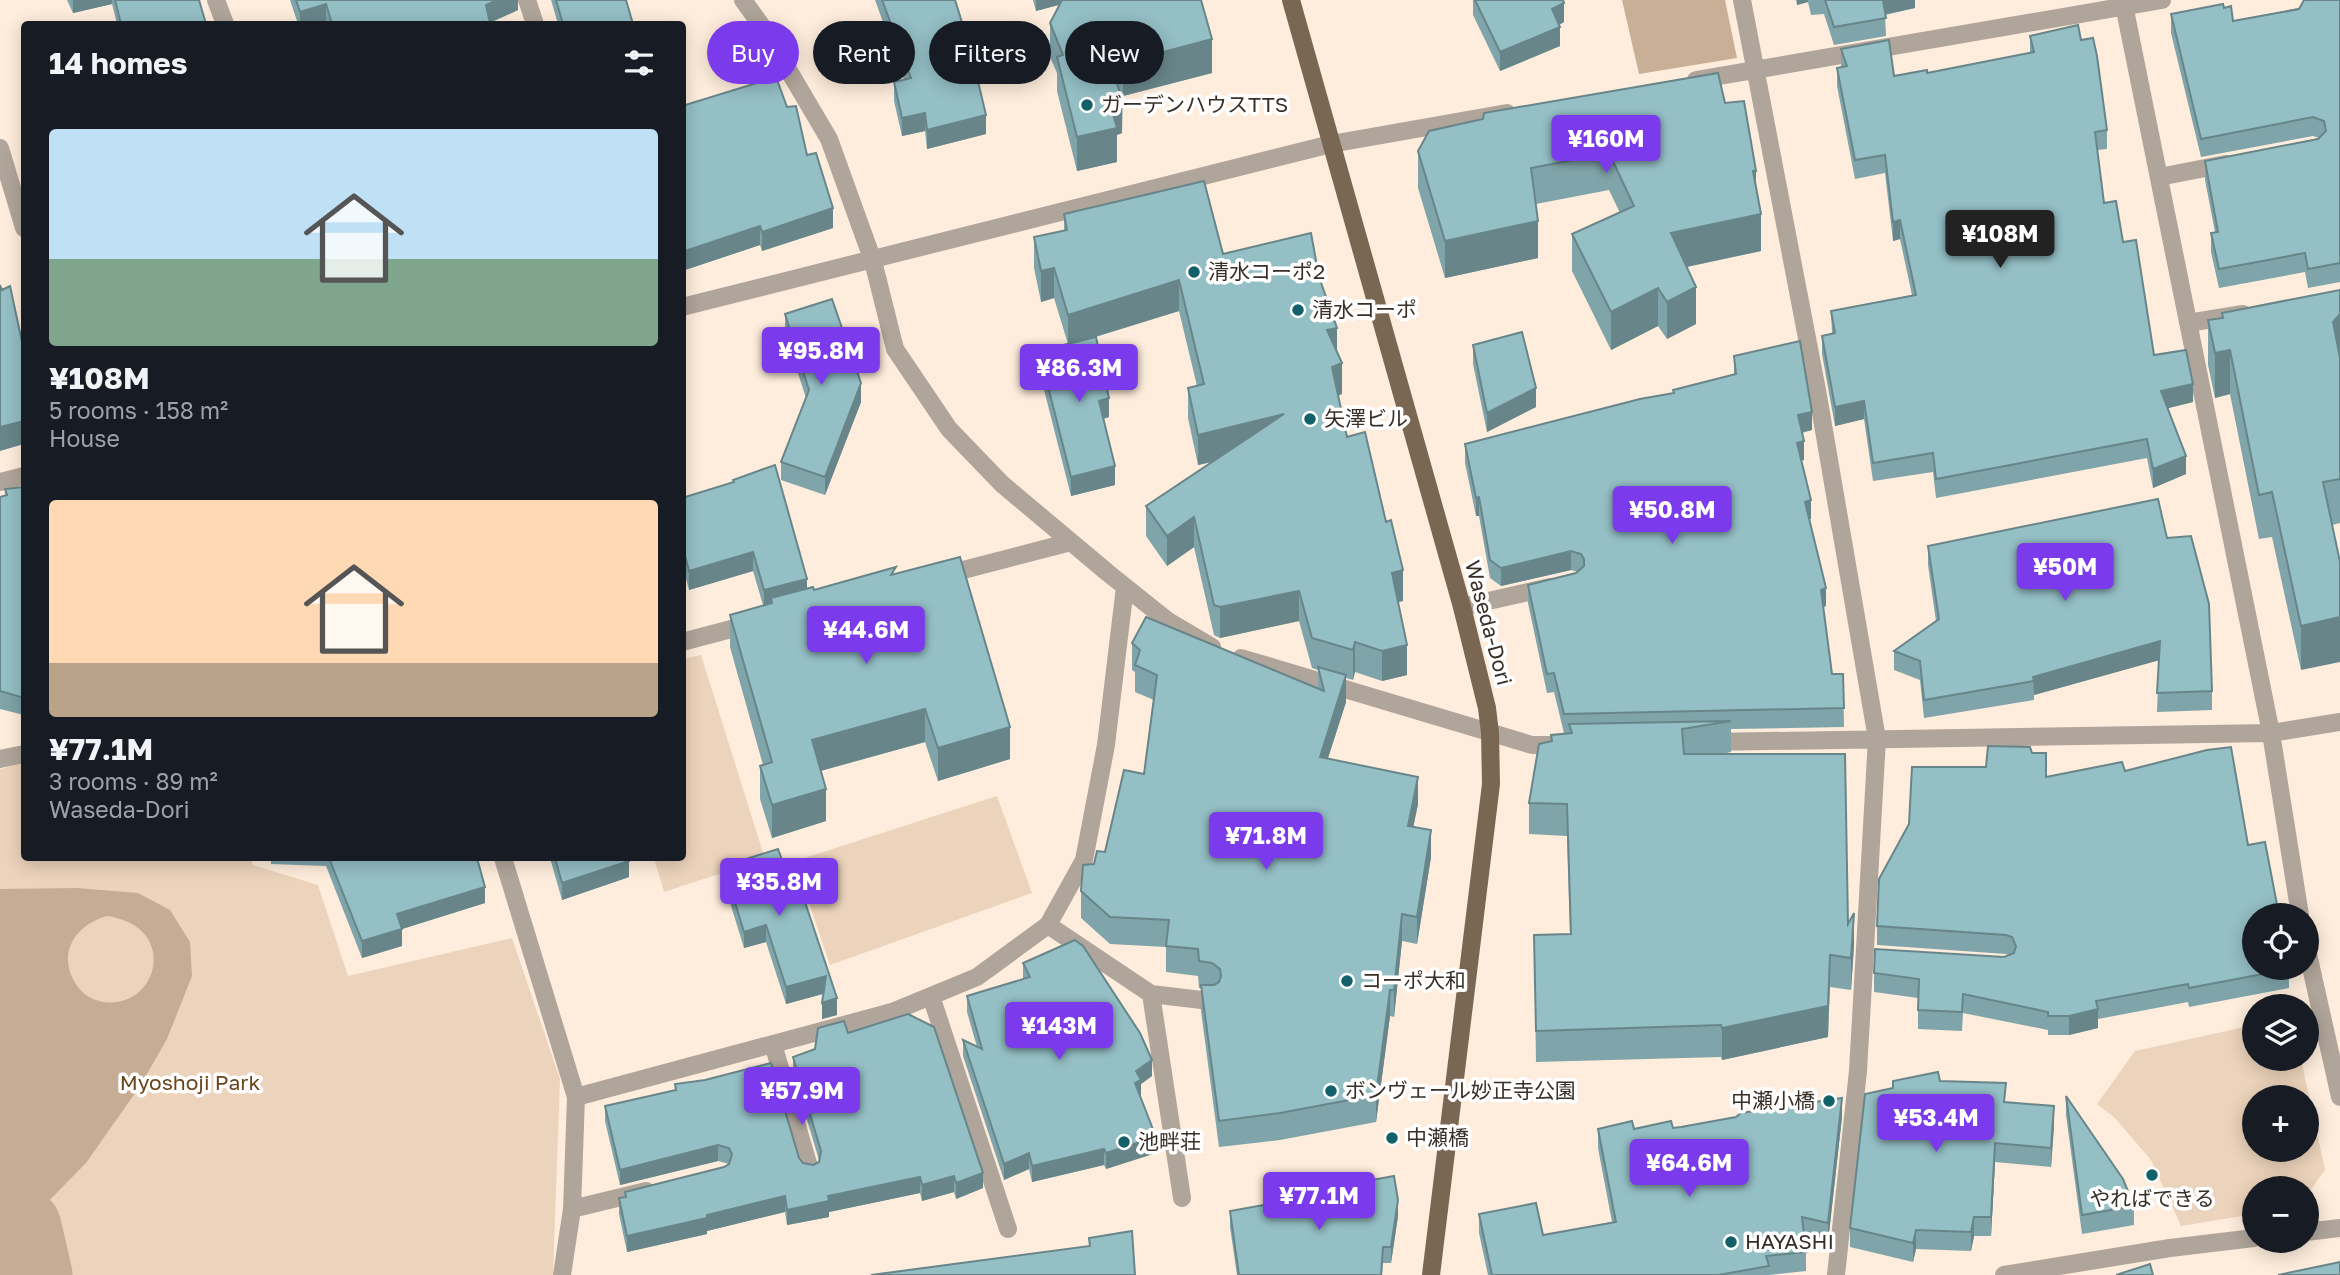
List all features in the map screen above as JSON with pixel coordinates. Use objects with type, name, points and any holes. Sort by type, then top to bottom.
[{"type":"main road","name":"Waseda-Dori","points":[[1291,0],[1462,607],[1487,708],[1490,733],[1491,784],[1431,1275]]},
{"type":"street","points":[[216,0],[224,21]]},
{"type":"street","points":[[527,0],[534,21]]},
{"type":"street","points":[[743,0],[766,32],[829,139],[873,261],[895,349],[949,429],[1002,484],[1125,587],[1168,621],[1203,643],[1256,664],[1532,745],[1573,744]]},
{"type":"street","points":[[1742,0],[1817,390],[1877,739],[1870,957],[1836,1275]]},
{"type":"street","points":[[1672,84],[2124,3],[2162,0]]},
{"type":"street","points":[[2124,3],[2271,733],[2298,903]]},
{"type":"street","points":[[686,306],[1331,144],[1521,111]]},
{"type":"street","points":[[0,148],[21,218]]},
{"type":"street","points":[[2159,177],[2237,162]]},
{"type":"street","points":[[2188,323],[2264,310]]},
{"type":"street","points":[[0,482],[21,476]]},
{"type":"street","points":[[924,580],[1071,542]]},
{"type":"street","points":[[1462,607],[1562,584]]},
{"type":"street","points":[[576,1097],[892,1012],[977,976],[1048,925],[1084,860],[1106,745],[1125,587]]},
{"type":"street","points":[[686,641],[763,621]]},
{"type":"street","points":[[1697,742],[2271,733],[2340,722]]},
{"type":"street","points":[[0,759],[21,755]]},
{"type":"street","points":[[504,861],[576,1097],[572,1209],[562,1275]]},
{"type":"street","points":[[1048,925],[1151,995],[1210,1002]]},
{"type":"street","points":[[2314,980],[2340,1097]]},
{"type":"street","points":[[1151,995],[1182,1198]]},
{"type":"street","points":[[931,996],[1008,1229]]},
{"type":"street","points":[[774,1044],[810,1170]]},
{"type":"street","points":[[572,1209],[667,1186]]},
{"type":"street","points":[[2319,1230],[2340,1228]]},
{"type":"street","points":[[2004,1275],[2170,1248],[2242,1239]]},
{"type":"green space","points":[[701,655],[765,859],[664,892],[655,861],[686,861],[686,658]]},
{"type":"green space","name":"Myoshoji Park","points":[[21,764],[21,861],[252,861],[253,865],[318,885],[348,976],[512,938],[560,1079],[553,1275],[0,1275],[0,769]]},
{"type":"green space","points":[[997,796],[1032,893],[830,965],[795,861]]},
{"type":"green space","points":[[2242,1028],[2242,1071],[2304,1071],[2307,1085],[2242,1085],[2242,1162],[2319,1162],[2319,1142],[2325,1170],[2319,1178],[2319,1176],[2242,1176],[2242,1216],[2181,1226],[2151,1160],[2115,1118],[2097,1104],[2135,1051]]},
{"type":"shaded area","points":[[1622,0],[1725,0],[1737,58],[1639,74]]},
{"type":"shaded area","points":[[77,888],[138,893],[170,910],[190,942],[192,976],[167,1039],[140,1086],[86,1163],[23,1227],[2,1235],[0,1231],[0,889]],"holes":[[[107,916],[131,923],[146,936],[153,951],[153,968],[147,983],[135,995],[119,1002],[90,998],[76,985],[69,966],[68,956],[74,939],[88,925]]]},
{"type":"building","points":[[115,0],[199,0],[205,21],[120,21]]},
{"type":"building","points":[[296,0],[497,0],[486,5],[490,21],[331,21],[326,4],[300,12]]},
{"type":"building","points":[[556,0],[626,0],[632,21],[562,21]]},
{"type":"building","points":[[882,0],[955,0],[962,21],[929,21],[929,84],[979,84],[986,115],[927,130],[925,113],[902,118],[894,84],[915,84],[915,21],[890,21]]},
{"type":"building","points":[[1062,0],[1201,0],[1212,39],[1164,52],[1164,21],[1065,21],[1065,84],[1117,84],[1122,100],[1110,104],[1117,128],[1077,137],[1057,57],[1063,55],[1051,21]]},
{"type":"building","points":[[1475,0],[1563,0],[1564,3],[1552,9],[1560,27],[1500,52]]},
{"type":"building","points":[[1825,0],[1883,0],[1886,18],[1834,27]]},
{"type":"building","points":[[2304,0],[2340,0],[2340,263],[2308,269],[2305,253],[2219,269],[2211,233],[2218,232],[2205,161],[2318,139],[2326,131],[2324,121],[2313,117],[2201,139],[2171,14],[2223,4],[2224,8],[2231,6],[2233,21],[2299,9]]},
{"type":"building","points":[[2078,25],[2081,40],[2093,38],[2097,56],[2107,130],[2095,132],[2104,203],[2116,201],[2123,242],[2136,240],[2154,355],[2186,350],[2193,384],[2161,391],[2186,456],[2153,469],[2147,439],[1936,479],[1933,453],[1873,463],[1864,401],[1835,407],[1822,336],[1835,333],[1831,311],[1916,295],[1900,220],[1893,222],[1885,155],[1855,160],[1837,68],[1847,66],[1841,49],[1889,40],[1894,76],[1927,70],[1927,73],[2034,52],[2030,36]]},
{"type":"building","points":[[1718,73],[1725,103],[1744,101],[1761,214],[1671,233],[1696,287],[1667,302],[1658,288],[1611,312],[1572,234],[1634,206],[1609,153],[1531,168],[1538,221],[1445,241],[1418,151],[1429,131],[1483,119],[1484,113]]},
{"type":"building","points":[[753,84],[779,84],[787,107],[796,106],[807,155],[816,153],[833,208],[762,232],[760,226],[686,251],[686,105]]},
{"type":"building","points":[[1204,181],[1223,254],[1311,233],[1319,277],[1337,328],[1327,330],[1342,363],[1332,367],[1347,437],[1365,432],[1386,522],[1391,520],[1403,570],[1392,573],[1407,645],[1382,651],[1355,642],[1353,650],[1312,638],[1299,591],[1220,607],[1214,605],[1194,517],[1167,536],[1146,506],[1284,414],[1198,435],[1188,388],[1204,384],[1179,280],[1068,315],[1054,268],[1041,271],[1034,237],[1067,230],[1064,214]]},
{"type":"building","points":[[0,285],[2,290],[10,286],[21,337],[21,422],[0,427]]},
{"type":"building","points":[[2340,290],[2340,314],[2333,322],[2340,358],[2340,479],[2323,482],[2340,562],[2340,617],[2301,626],[2272,492],[2259,495],[2230,350],[2215,353],[2208,320],[2223,318],[2222,313]]},
{"type":"building","points":[[832,299],[861,383],[825,477],[781,462],[809,390],[785,314]]},
{"type":"building","points":[[1522,332],[1536,388],[1487,413],[1473,345]]},
{"type":"building","points":[[1096,337],[1109,398],[1099,401],[1115,466],[1071,477],[1039,351]]},
{"type":"building","points":[[1800,341],[1812,412],[1798,415],[1804,441],[1797,443],[1811,500],[1805,502],[1826,588],[1821,590],[1832,674],[1843,674],[1844,708],[1564,714],[1554,673],[1547,674],[1528,585],[1576,573],[1584,566],[1584,559],[1581,554],[1571,551],[1501,568],[1490,560],[1479,497],[1476,498],[1465,444],[1640,399],[1674,393],[1673,390],[1736,374],[1734,356]]},
{"type":"building","points":[[775,465],[807,579],[764,590],[753,552],[689,571],[686,559],[686,497],[734,482],[733,480]]},
{"type":"building","points":[[21,487],[21,697],[0,691],[0,497],[7,495],[5,489]]},
{"type":"building","points":[[2158,499],[2167,538],[2191,536],[2209,604],[2212,691],[2157,693],[2160,641],[2033,677],[2034,681],[1924,700],[1920,661],[1894,651],[1939,619],[1928,546]]},
{"type":"building","points":[[960,557],[1010,727],[938,748],[925,709],[812,740],[826,789],[772,805],[760,766],[772,762],[730,615],[772,603],[771,598],[813,587],[814,590],[896,567],[891,575]]},
{"type":"building","points":[[1146,617],[1324,691],[1318,667],[1346,675],[1320,757],[1418,777],[1408,826],[1431,830],[1417,917],[1402,914],[1394,990],[1390,990],[1376,1095],[1219,1121],[1201,985],[1214,985],[1219,982],[1220,969],[1212,963],[1199,961],[1198,949],[1166,946],[1169,920],[1110,917],[1081,891],[1083,865],[1094,864],[1097,851],[1105,852],[1124,770],[1144,774],[1157,675],[1135,665],[1140,650],[1132,643]]},
{"type":"building","points":[[1731,721],[1682,729],[1684,754],[1845,754],[1848,924],[1854,913],[1851,958],[1830,955],[1828,1006],[1722,1028],[1721,1025],[1536,1031],[1534,935],[1571,934],[1567,804],[1529,803],[1539,744],[1552,741],[1551,735],[1572,733],[1569,724]]},
{"type":"building","points":[[1988,746],[2030,747],[2032,753],[2046,753],[2046,777],[2122,762],[2125,771],[2207,750],[2231,747],[2248,845],[2265,842],[2277,903],[2242,903],[2242,978],[2189,988],[2188,984],[2096,1001],[2098,1009],[2069,1016],[2048,1016],[2048,1012],[1963,994],[1962,1012],[1918,1010],[1919,979],[1874,973],[1875,949],[2004,957],[2014,953],[2016,946],[2012,937],[2006,935],[1877,926],[1879,879],[1909,824],[1912,767],[1986,767]]},
{"type":"building","points":[[778,849],[796,897],[803,896],[837,998],[822,1003],[826,976],[786,987],[766,925],[744,932],[724,866]]},
{"type":"building","points":[[330,861],[478,861],[485,887],[397,914],[402,929],[362,941]]},
{"type":"building","points":[[556,861],[629,861],[562,883]]},
{"type":"building","points":[[1075,940],[1083,946],[1140,1033],[1152,1060],[1136,1071],[1141,1080],[1135,1083],[1156,1137],[1106,1153],[1104,1149],[1032,1166],[1029,1153],[1004,1164],[963,1040],[982,1049],[967,996],[1030,977],[1023,963]]},
{"type":"building","points":[[908,1014],[934,1027],[983,1173],[956,1183],[954,1176],[922,1185],[920,1177],[828,1196],[829,1201],[787,1210],[785,1196],[707,1215],[707,1218],[627,1236],[619,1198],[626,1197],[625,1192],[724,1167],[729,1164],[732,1154],[729,1148],[718,1145],[620,1170],[605,1106],[676,1090],[675,1084],[705,1080],[771,1063],[799,1158],[803,1163],[813,1165],[819,1162],[821,1151],[793,1057],[815,1049],[818,1028],[844,1021],[848,1033]]},
{"type":"building","points":[[1938,1072],[1940,1081],[2006,1083],[2004,1102],[2054,1106],[2051,1148],[1995,1143],[1991,1217],[1974,1217],[1971,1232],[1916,1230],[1913,1243],[1850,1228],[1865,1094],[1893,1088],[1893,1081]]},
{"type":"building","points":[[2066,1096],[2123,1179],[2134,1206],[2082,1215]]},
{"type":"building","points":[[1842,1098],[1828,1223],[1802,1217],[1806,1252],[1766,1256],[1769,1266],[1718,1275],[1492,1275],[1479,1214],[1536,1203],[1543,1235],[1616,1222],[1598,1129],[1632,1121],[1634,1129],[1671,1121],[1673,1128],[1681,1127],[1736,1117],[1741,1113]]},
{"type":"building","points":[[1394,1176],[1398,1200],[1391,1247],[1383,1247],[1381,1275],[1239,1275],[1230,1211],[1291,1200],[1291,1195]]},
{"type":"building","points":[[1132,1231],[1135,1275],[871,1275],[1090,1246],[1089,1238]]},
{"type":"building","points":[[2340,1262],[2340,1275],[2278,1275]]},
{"type":"building","points":[[2150,1264],[2153,1275],[2116,1275]]},
{"type":"waterway","points":[[23,1227],[34,1275]]},
{"type":"place","name":"ガーデンハウスTTS","points":[[1087,105]]},
{"type":"place","name":"清水コーポ2","points":[[1194,272]]},
{"type":"place","name":"清水コーポ","points":[[1298,310]]},
{"type":"place","name":"矢澤ビル","points":[[1310,419]]},
{"type":"place","name":"コーポ大和","points":[[1347,981]]},
{"type":"place","name":"ボンヴェール妙正寺公園","points":[[1331,1091]]},
{"type":"place","name":"中瀬小橋","points":[[1829,1101]]},
{"type":"place","name":"中瀬橋","points":[[1392,1138]]},
{"type":"place","name":"池畔荘","points":[[1124,1142]]},
{"type":"place","name":"やればできる","points":[[2152,1175]]},
{"type":"place","name":"HAYASHI","points":[[1731,1242]]}]
